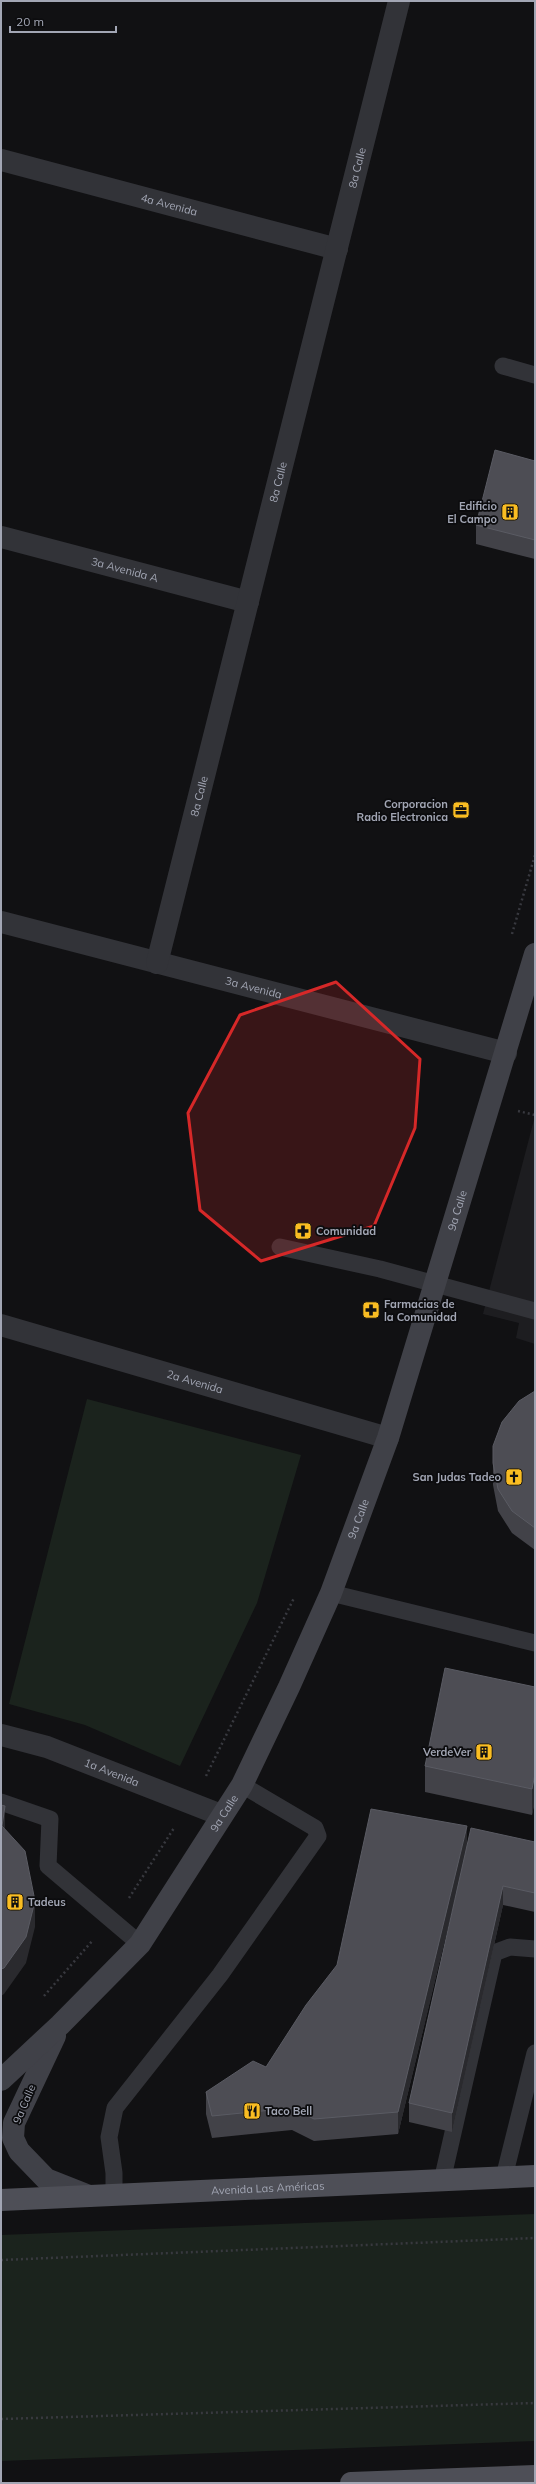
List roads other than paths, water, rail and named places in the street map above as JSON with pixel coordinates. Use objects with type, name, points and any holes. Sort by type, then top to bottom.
[{"type":"main road","name":"Avenida Las Américas","points":[[1,2200],[535,2176]]},
{"type":"main road","points":[[351,2483],[413,2482],[535,2476]]},
{"type":"street","name":"8a Calle","points":[[157,963],[399,1]]},
{"type":"street","name":"4a Avenida","points":[[1,160],[337,249]]},
{"type":"street","name":"3a Avenida A","points":[[1,537],[248,602]]},
{"type":"street","name":"3a Avenida","points":[[1,922],[506,1053]]},
{"type":"street","name":"9a Calle","points":[[1,2080],[60,2025],[140,1944],[221,1815],[242,1785],[289,1687],[331,1593],[388,1438],[506,1053],[531,981],[535,954]]},
{"type":"street","name":"2a Avenida","points":[[1,1325],[388,1438]]},
{"type":"street","name":"1a Avenida","points":[[1,1735],[47,1747],[221,1815]]},
{"type":"street","name":"9a Calle","points":[[60,2025],[14,2123],[13,2138],[19,2151],[46,2179],[89,2196]]},
{"type":"lane","points":[[503,366],[535,375]]},
{"type":"lane","points":[[280,1247],[380,1269],[535,1311]]},
{"type":"lane","points":[[331,1593],[535,1643]]},
{"type":"lane","points":[[114,2196],[114,2173],[109,2136],[115,2108],[220,1974],[318,1836],[315,1828],[242,1785]]},
{"type":"lane","points":[[1,1802],[50,1819],[48,1866],[140,1944]]},
{"type":"lane","points":[[442,2181],[494,1953],[510,1947],[535,1949]]},
{"type":"lane","points":[[504,2177],[535,2053]]},
{"type":"place","name":"Edificio El Campo","points":[[510,512]]},
{"type":"place","name":"Corporacion Radio Electronica","points":[[461,810]]},
{"type":"place","name":"Comunidad","points":[[303,1231]]},
{"type":"place","name":"Farmacias de la Comunidad","points":[[371,1310]]},
{"type":"place","name":"San Judas Tadeo","points":[[514,1477]]},
{"type":"place","name":"VerdeVer","points":[[484,1752]]},
{"type":"place","name":"Tadeus","points":[[15,1902]]},
{"type":"place","name":"Taco Bell","points":[[252,2111]]}]
